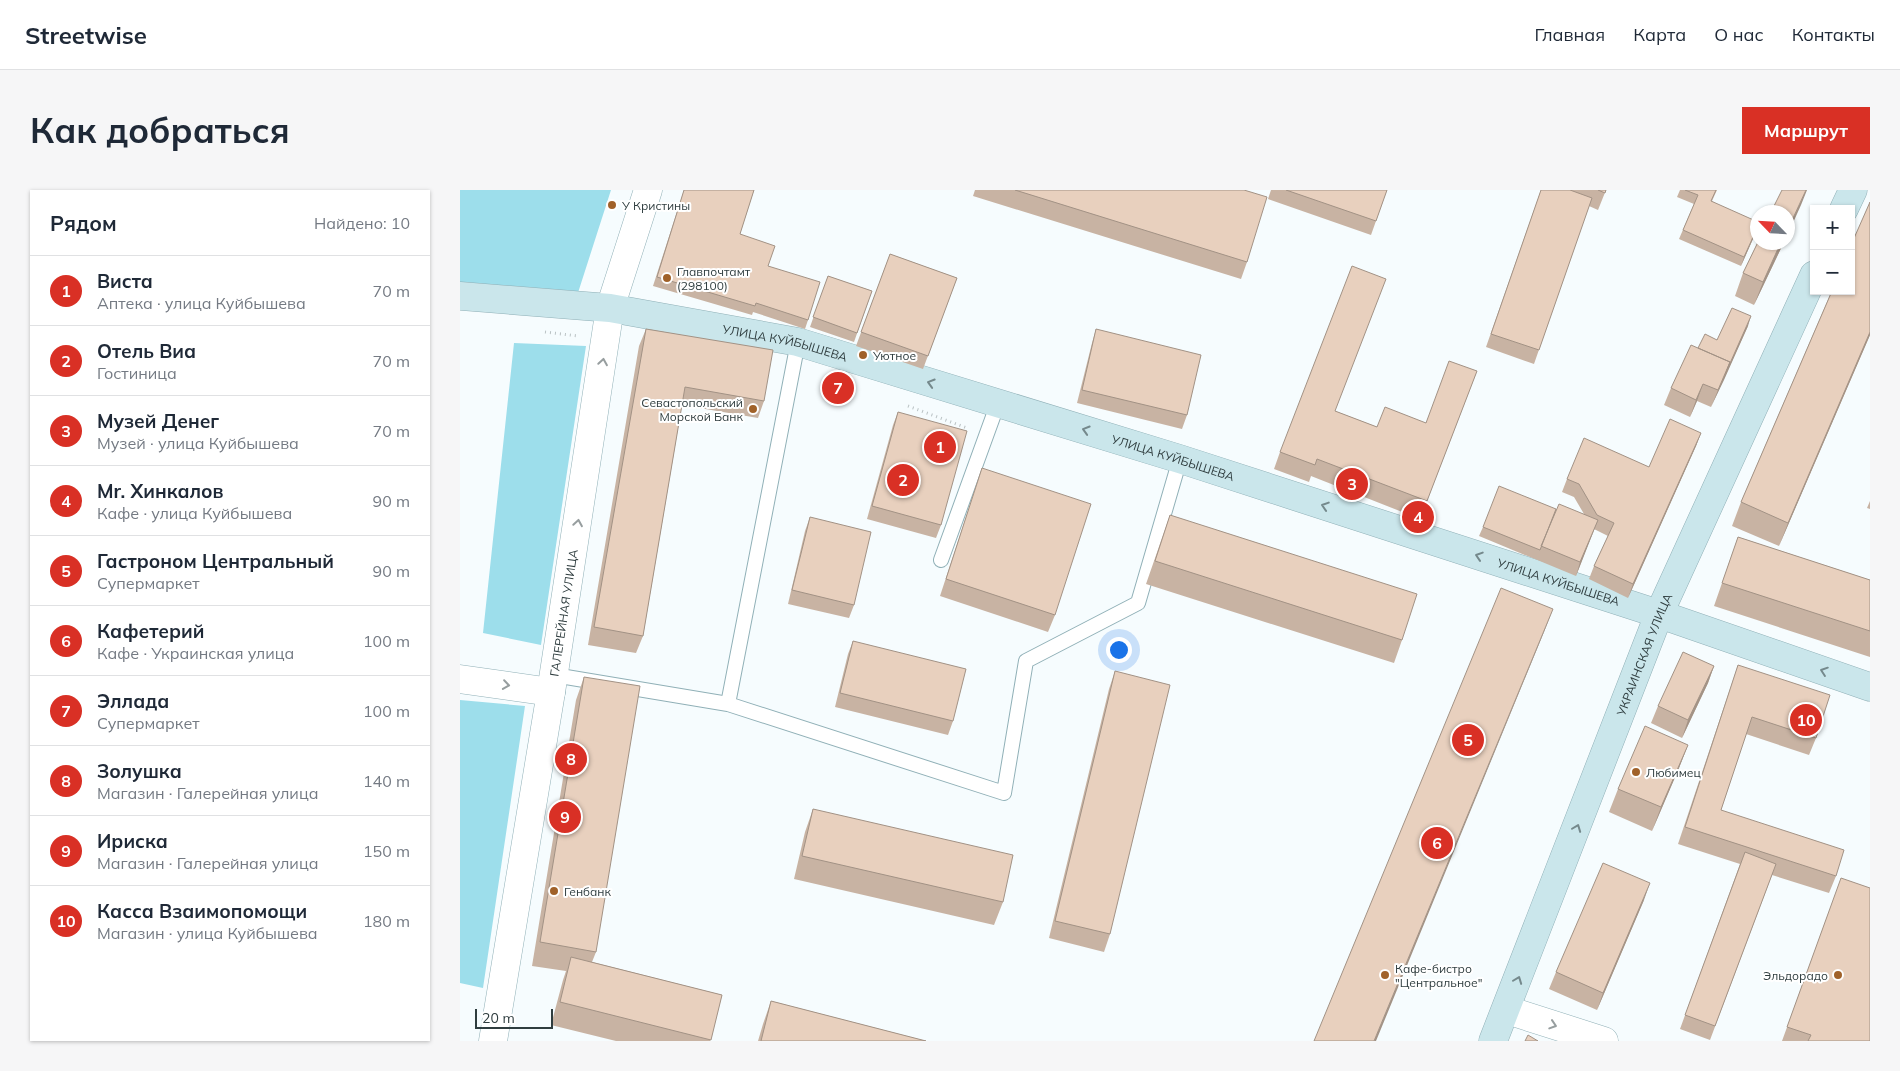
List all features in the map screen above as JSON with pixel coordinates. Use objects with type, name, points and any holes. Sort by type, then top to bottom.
[{"type":"main road","points":[[1846,205],[1853,190]]},
{"type":"main road","name":"УКРАИНСКАЯ УЛИЦА","points":[[1493,1041],[1507,1010],[1659,614],[1810,284]]},
{"type":"main road","name":"УЛИЦА КУЙБЫШЕВА","points":[[460,296],[610,308],[798,342],[1180,459],[1659,614],[1870,687]]},
{"type":"street","name":"ГАЛЕРЕЙНАЯ УЛИЦА","points":[[493,1041],[552,683],[610,308],[648,190]]},
{"type":"street","points":[[460,679],[552,683]]},
{"type":"street","points":[[1507,1010],[1604,1041]]},
{"type":"lane","points":[[728,704],[798,342]]},
{"type":"lane","points":[[941,560],[998,404]]},
{"type":"lane","points":[[552,683],[728,704],[1004,793],[1026,661],[1138,602],[1180,459]]},
{"type":"path","points":[[538,331],[606,340]]},
{"type":"path","points":[[904,405],[987,435]]},
{"type":"shaded area","points":[[460,190],[611,190],[576,299],[460,286]]},
{"type":"shaded area","points":[[514,343],[586,346],[541,645],[483,633]]},
{"type":"shaded area","points":[[460,700],[525,706],[483,988],[460,983]]},
{"type":"building","points":[[684,190],[754,190],[740,234],[775,246],[768,266],[820,282],[808,320],[756,303],[755,306],[657,277]]},
{"type":"building","points":[[1015,190],[1244,190],[1267,197],[1247,262]]},
{"type":"building","points":[[1286,190],[1387,190],[1376,221]]},
{"type":"building","points":[[1541,190],[1570,190],[1592,198],[1539,350],[1491,334]]},
{"type":"building","points":[[1685,190],[1716,190],[1711,201],[1750,218],[1750,244],[1744,257],[1683,230],[1698,195]]},
{"type":"building","points":[[1782,190],[1806,190],[1795,214],[1795,205],[1774,205]]},
{"type":"building","points":[[1870,202],[1870,332],[1788,523],[1741,502],[1830,295],[1855,295],[1855,236]]},
{"type":"building","points":[[1754,250],[1777,250],[1763,282],[1743,273]]},
{"type":"building","points":[[890,254],[957,278],[928,356],[861,332]]},
{"type":"building","points":[[1352,266],[1386,279],[1335,411],[1377,427],[1385,407],[1426,423],[1449,361],[1477,371],[1427,501],[1317,459],[1315,465],[1280,452]]},
{"type":"building","points":[[828,276],[872,291],[857,333],[813,317]]},
{"type":"building","points":[[1732,308],[1751,316],[1727,370],[1730,362],[1698,348],[1705,334],[1717,340]]},
{"type":"building","points":[[646,329],[773,350],[764,401],[685,387],[643,636],[594,627]]},
{"type":"building","points":[[1096,329],[1201,355],[1187,415],[1082,390]]},
{"type":"building","points":[[1691,345],[1730,362],[1718,390],[1703,384],[1696,400],[1671,388]]},
{"type":"building","points":[[898,412],[967,431],[941,525],[872,506]]},
{"type":"building","points":[[1670,419],[1701,433],[1633,584],[1594,566],[1614,523],[1597,515],[1579,484],[1567,479],[1584,438],[1649,467]]},
{"type":"building","points":[[982,468],[1091,504],[1055,615],[946,579]]},
{"type":"building","points":[[1499,486],[1556,509],[1540,550],[1483,527]]},
{"type":"building","points":[[1559,504],[1598,520],[1580,562],[1541,546]]},
{"type":"building","points":[[1170,515],[1417,594],[1402,640],[1155,561]]},
{"type":"building","points":[[810,517],[871,532],[854,605],[792,590]]},
{"type":"building","points":[[1738,537],[1870,580],[1870,631],[1722,583]]},
{"type":"building","points":[[1501,588],[1553,609],[1374,1041],[1314,1041]]},
{"type":"building","points":[[853,641],[966,669],[953,721],[840,693]]},
{"type":"building","points":[[1683,652],[1714,666],[1688,720],[1658,706]]},
{"type":"building","points":[[1738,665],[1830,695],[1816,738],[1752,717],[1721,810],[1844,850],[1836,876],[1685,827]]},
{"type":"building","points":[[1115,671],[1170,685],[1110,934],[1055,921]]},
{"type":"building","points":[[584,677],[640,686],[596,952],[540,942]]},
{"type":"building","points":[[1645,726],[1688,745],[1661,807],[1618,789]]},
{"type":"building","points":[[813,809],[1013,855],[1003,902],[802,856]]},
{"type":"building","points":[[1745,852],[1776,864],[1715,1026],[1685,1015]]},
{"type":"building","points":[[1603,863],[1650,883],[1603,993],[1556,972]]},
{"type":"building","name":"Эльдорадо","points":[[1841,878],[1870,888],[1870,1041],[1808,1041],[1811,1035],[1787,1027]]},
{"type":"building","points":[[571,957],[722,995],[711,1040],[560,1002]]},
{"type":"building","points":[[771,1001],[926,1041],[761,1041]]},
{"type":"building","points":[[1528,1035],[1538,1041],[1525,1041]]},
{"type":"place","name":"У Кристины","points":[[612,205]]},
{"type":"place","name":"Главпочтамт (298100)","points":[[667,278]]},
{"type":"place","name":"Уютное","points":[[863,355]]},
{"type":"place","name":"Эллада","points":[[838,388]]},
{"type":"place","name":"Севастопольский Морской Банк","points":[[753,409]]},
{"type":"place","name":"Виста","points":[[940,447]]},
{"type":"place","name":"Отель Виа","points":[[903,480]]},
{"type":"place","name":"Музей Денег","points":[[1352,484]]},
{"type":"place","name":"Mr. Хинкалов","points":[[1418,517]]},
{"type":"place","name":"Касса Взаимопомощи","points":[[1806,720]]},
{"type":"place","name":"Гастроном Центральный","points":[[1468,740]]},
{"type":"place","name":"Золушка","points":[[571,759]]},
{"type":"place","name":"Любимец","points":[[1636,772]]},
{"type":"place","name":"Ириска","points":[[565,817]]},
{"type":"place","name":"Кафетерий","points":[[1437,843]]},
{"type":"place","name":"Генбанк","points":[[554,891]]},
{"type":"place","name":"Кафе‐бистро \"Центральное\"","points":[[1385,975]]},
{"type":"place","name":"Эльдорадо","points":[[1838,975]]}]
